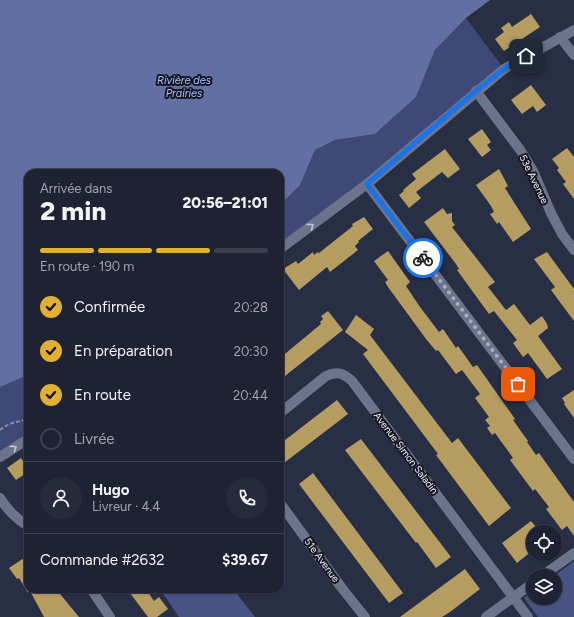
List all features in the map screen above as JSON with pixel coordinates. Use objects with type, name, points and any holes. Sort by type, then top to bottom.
[{"type":"street","points":[[284,246],[367,184],[504,69],[574,30]]},
{"type":"street","points":[[560,37],[574,55]]},
{"type":"street","name":"53e Avenue","points":[[476,91],[521,151],[533,171],[553,218],[562,234],[574,250]]},
{"type":"street","points":[[367,184],[574,460]]},
{"type":"street","name":"Avenue Simon Saladin","points":[[284,410],[326,376],[335,372],[345,374],[528,617]]},
{"type":"street","points":[[0,457],[24,442]]},
{"type":"street","points":[[0,498],[9,511],[24,523]]},
{"type":"street","name":"51e Avenue","points":[[284,509],[341,587],[365,617]]},
{"type":"street","points":[[552,569],[574,553]]},
{"type":"street","points":[[486,617],[526,587]]},
{"type":"street","points":[[94,593],[110,617]]},
{"type":"path","points":[[0,430],[12,424],[24,421]]},
{"type":"shaded area","points":[[466,18],[504,69],[284,248],[284,201],[300,185],[315,150],[335,140],[375,134],[416,97],[435,50]]},
{"type":"shaded area","points":[[24,377],[24,442],[0,457],[0,387]]},
{"type":"shaded area","points":[[574,561],[574,617],[538,617],[529,605],[562,605],[562,570]]},
{"type":"shaded area","points":[[163,593],[236,593],[255,617],[179,617]]},
{"type":"water","name":"Rivière des Prairies","points":[[0,0],[490,0],[466,18],[435,50],[416,97],[375,134],[335,140],[315,150],[300,185],[284,201],[284,169],[24,169],[24,377],[0,387]]},
{"type":"building","points":[[531,14],[540,27],[504,51],[495,39],[504,32],[501,28],[509,22],[512,27]]},
{"type":"building","points":[[531,85],[546,105],[537,112],[533,106],[522,114],[511,100]]},
{"type":"building","points":[[482,129],[491,142],[487,145],[491,150],[482,157],[468,139]]},
{"type":"building","points":[[567,148],[574,157],[574,199],[563,184],[566,182],[557,170],[559,168],[552,159]]},
{"type":"building","points":[[445,149],[460,169],[448,178],[442,172],[416,192],[421,198],[409,208],[399,195],[416,179],[412,174]]},
{"type":"building","points":[[499,169],[508,186],[505,188],[531,229],[513,242],[499,222],[497,224],[490,214],[494,212],[476,185]]},
{"type":"building","points":[[443,208],[447,214],[452,213],[452,221],[455,225],[452,227],[495,282],[488,287],[506,310],[514,304],[530,325],[542,316],[548,328],[538,336],[562,369],[547,379],[528,353],[523,357],[513,343],[517,340],[494,311],[489,314],[457,270],[459,269],[456,264],[424,222]]},
{"type":"building","points":[[364,217],[373,229],[358,241],[359,242],[355,246],[358,250],[330,272],[327,267],[299,290],[284,268],[296,261],[298,264],[313,252],[314,255],[318,252],[319,253],[353,226],[352,224]]},
{"type":"building","points":[[388,251],[410,282],[406,286],[439,332],[443,329],[456,348],[458,346],[473,367],[477,365],[515,419],[513,420],[536,455],[539,453],[574,502],[574,536],[567,526],[562,530],[562,525],[558,525],[546,509],[549,507],[535,489],[533,491],[510,460],[513,458],[495,433],[492,435],[487,428],[490,426],[485,420],[489,417],[475,398],[480,394],[462,370],[456,374],[438,350],[436,351],[426,339],[388,287],[385,282],[388,280],[374,261]]},
{"type":"building","points":[[547,252],[574,289],[574,321],[551,290],[555,287],[534,259]]},
{"type":"building","points":[[328,311],[343,330],[284,377],[284,355],[321,324],[320,322],[323,319],[321,316]]},
{"type":"building","points":[[356,315],[374,329],[370,335],[452,443],[458,438],[511,508],[489,526],[436,455],[438,454],[363,354],[368,350],[345,332]]},
{"type":"building","points":[[574,390],[574,418],[564,404],[565,403],[562,398]]},
{"type":"building","points":[[337,400],[348,414],[284,463],[284,441]]},
{"type":"building","points":[[361,439],[451,557],[436,568],[345,450]]},
{"type":"building","points":[[21,458],[24,462],[24,475],[16,480],[7,468]]},
{"type":"building","points":[[313,473],[403,593],[389,603],[299,484]]},
{"type":"building","points":[[531,521],[534,525],[526,525],[526,556],[517,563],[502,543]]},
{"type":"building","points":[[24,558],[24,586],[19,578],[17,579],[9,568]]},
{"type":"building","points":[[465,569],[480,589],[450,612],[442,617],[400,617]]},
{"type":"building","points":[[31,593],[59,593],[79,617],[44,617]]},
{"type":"building","points":[[130,593],[149,593],[154,601],[159,597],[168,609],[157,617],[148,617]]},
{"type":"way so far","points":[[423,258],[518,384]]},
{"type":"route","points":[[423,258],[367,184],[476,91],[504,69],[526,56]]}]
